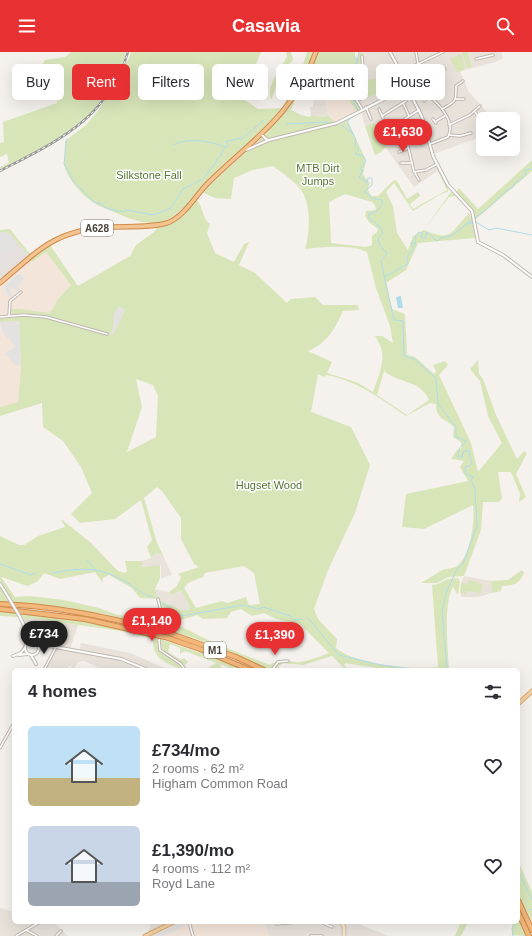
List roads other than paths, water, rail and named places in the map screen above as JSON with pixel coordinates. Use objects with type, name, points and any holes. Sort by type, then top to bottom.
[{"type":"highway","name":"A628","points":[[0,283],[50,241],[61,236],[88,228],[166,223],[181,213],[195,196],[262,135],[292,100],[309,70],[316,52]]},
{"type":"highway","name":"M1","points":[[0,604],[48,607],[87,613],[166,632],[236,657],[260,668]]},
{"type":"highway","name":"M1","points":[[0,609],[85,619],[155,635],[200,649],[245,668]]},
{"type":"highway","points":[[520,904],[532,930]]},
{"type":"highway","points":[[520,916],[529,936]]},
{"type":"main road","points":[[520,702],[532,691]]},
{"type":"main road","points":[[145,936],[170,924]]},
{"type":"main road","points":[[342,924],[344,927],[344,936]]},
{"type":"street","points":[[390,52],[397,64]]},
{"type":"street","points":[[416,52],[418,64],[443,52]]},
{"type":"street","points":[[484,52],[485,56]]},
{"type":"street","points":[[476,59],[492,55],[492,52]]},
{"type":"street","points":[[362,56],[363,64]]},
{"type":"street","points":[[442,109],[453,103],[456,99],[456,86],[462,81],[462,84]]},
{"type":"street","points":[[456,99],[464,99]]},
{"type":"street","points":[[356,100],[360,110]]},
{"type":"street","points":[[246,150],[268,140],[337,123],[381,100]]},
{"type":"street","points":[[414,100],[419,110],[432,154],[437,164],[451,190],[472,211],[478,242],[503,255],[532,277]]},
{"type":"street","points":[[434,100],[442,109],[449,124],[449,135]]},
{"type":"street","points":[[378,109],[383,117],[406,101]]},
{"type":"street","points":[[403,103],[409,116]]},
{"type":"street","points":[[449,124],[475,112],[480,106]]},
{"type":"street","points":[[366,107],[371,119]]},
{"type":"street","points":[[419,110],[403,121],[412,163],[415,173],[419,179]]},
{"type":"street","points":[[435,121],[445,116]]},
{"type":"street","points":[[392,135],[404,129]]},
{"type":"street","points":[[430,144],[446,138],[449,135],[460,136],[470,132]]},
{"type":"street","points":[[262,135],[268,140]]},
{"type":"street","points":[[400,152],[409,148]]},
{"type":"street","points":[[403,164],[412,163]]},
{"type":"street","points":[[415,173],[426,170],[437,164]]},
{"type":"street","points":[[9,316],[10,301],[21,292]]},
{"type":"street","points":[[0,317],[46,317],[107,334]]},
{"type":"street","points":[[0,584],[20,617],[31,640],[39,645],[121,659],[143,668]]},
{"type":"street","points":[[158,599],[164,624],[159,641],[160,650],[181,664],[184,668]]},
{"type":"street","points":[[27,630],[26,643],[21,653],[13,656],[36,654]]},
{"type":"street","points":[[26,643],[31,640]]},
{"type":"street","points":[[39,645],[39,650]]},
{"type":"street","points":[[31,655],[36,664],[36,654],[39,650],[49,646]]},
{"type":"street","points":[[24,647],[27,654]]},
{"type":"street","points":[[45,668],[56,647]]},
{"type":"street","points":[[274,668],[278,662],[288,661]]},
{"type":"street","points":[[0,748],[12,727]]},
{"type":"street","points":[[16,936],[36,924]]},
{"type":"street","points":[[190,924],[193,936]]},
{"type":"street","points":[[325,924],[332,927]]},
{"type":"street","points":[[26,930],[37,936]]},
{"type":"street","points":[[56,936],[61,931]]},
{"type":"street","points":[[311,936],[322,936]]},
{"type":"water","points":[[401,296],[403,308],[398,308],[396,297]]},
{"type":"waterway","points":[[359,52],[350,94],[359,113],[347,121],[356,140],[355,145],[359,149],[355,154],[363,156],[366,161],[360,170],[363,170],[359,177],[367,183],[368,178],[372,178],[372,185],[364,192],[370,195],[371,198],[382,200],[382,205],[376,212],[369,214],[369,218],[379,226],[383,233],[378,238],[380,246],[387,253],[381,261],[394,320],[403,321],[404,356],[414,359],[436,378],[438,404],[456,427],[456,437],[466,441],[459,449],[458,457],[462,457],[464,451],[470,451],[469,454],[472,462],[470,466],[465,467],[465,470],[467,475],[473,477],[471,480],[475,489],[477,526],[463,564],[457,569],[447,590],[442,611],[447,668]]},
{"type":"waterway","points":[[356,57],[358,62]]},
{"type":"waterway","points":[[67,139],[64,164],[74,182],[94,202],[101,204],[106,208],[123,212],[127,210],[154,215],[171,208],[183,189],[203,179],[216,160],[220,157],[224,149],[228,146],[227,141],[243,138],[264,120]]},
{"type":"waterway","points":[[287,124],[328,122]]},
{"type":"waterway","points":[[341,125],[352,133]]},
{"type":"waterway","points":[[173,145],[185,141],[199,141],[225,147]]},
{"type":"waterway","points":[[384,277],[408,264],[407,257],[414,248],[411,243],[415,244],[416,235],[419,232],[422,233],[421,238],[425,238],[427,232],[437,241],[441,238],[451,236],[488,208],[507,190],[513,187],[514,184],[526,175],[525,170],[532,169]]},
{"type":"waterway","points":[[466,224],[476,222],[489,230],[496,228],[532,235]]},
{"type":"waterway","points":[[87,560],[96,570]]},
{"type":"waterway","points":[[0,564],[31,575],[35,573]]},
{"type":"waterway","points":[[53,573],[82,569],[108,573],[142,593],[153,597]]},
{"type":"waterway","points":[[161,602],[182,616],[243,605],[259,609],[263,607],[290,616],[294,620],[302,619]]},
{"type":"waterway","points":[[308,618],[339,655],[381,665],[405,668]]},
{"type":"waterway","points":[[520,874],[532,900]]},
{"type":"waterway","points":[[513,936],[512,928],[516,924]]},
{"type":"railway","points":[[0,171],[41,149],[78,126],[93,112],[107,95],[119,75],[128,52]]},
{"type":"park label","name":"MTB Dirt Jumps","points":[[318,174]]},
{"type":"park label","name":"Silkstone Fall","points":[[149,175]]},
{"type":"park label","name":"Hugset Wood","points":[[269,485]]}]
